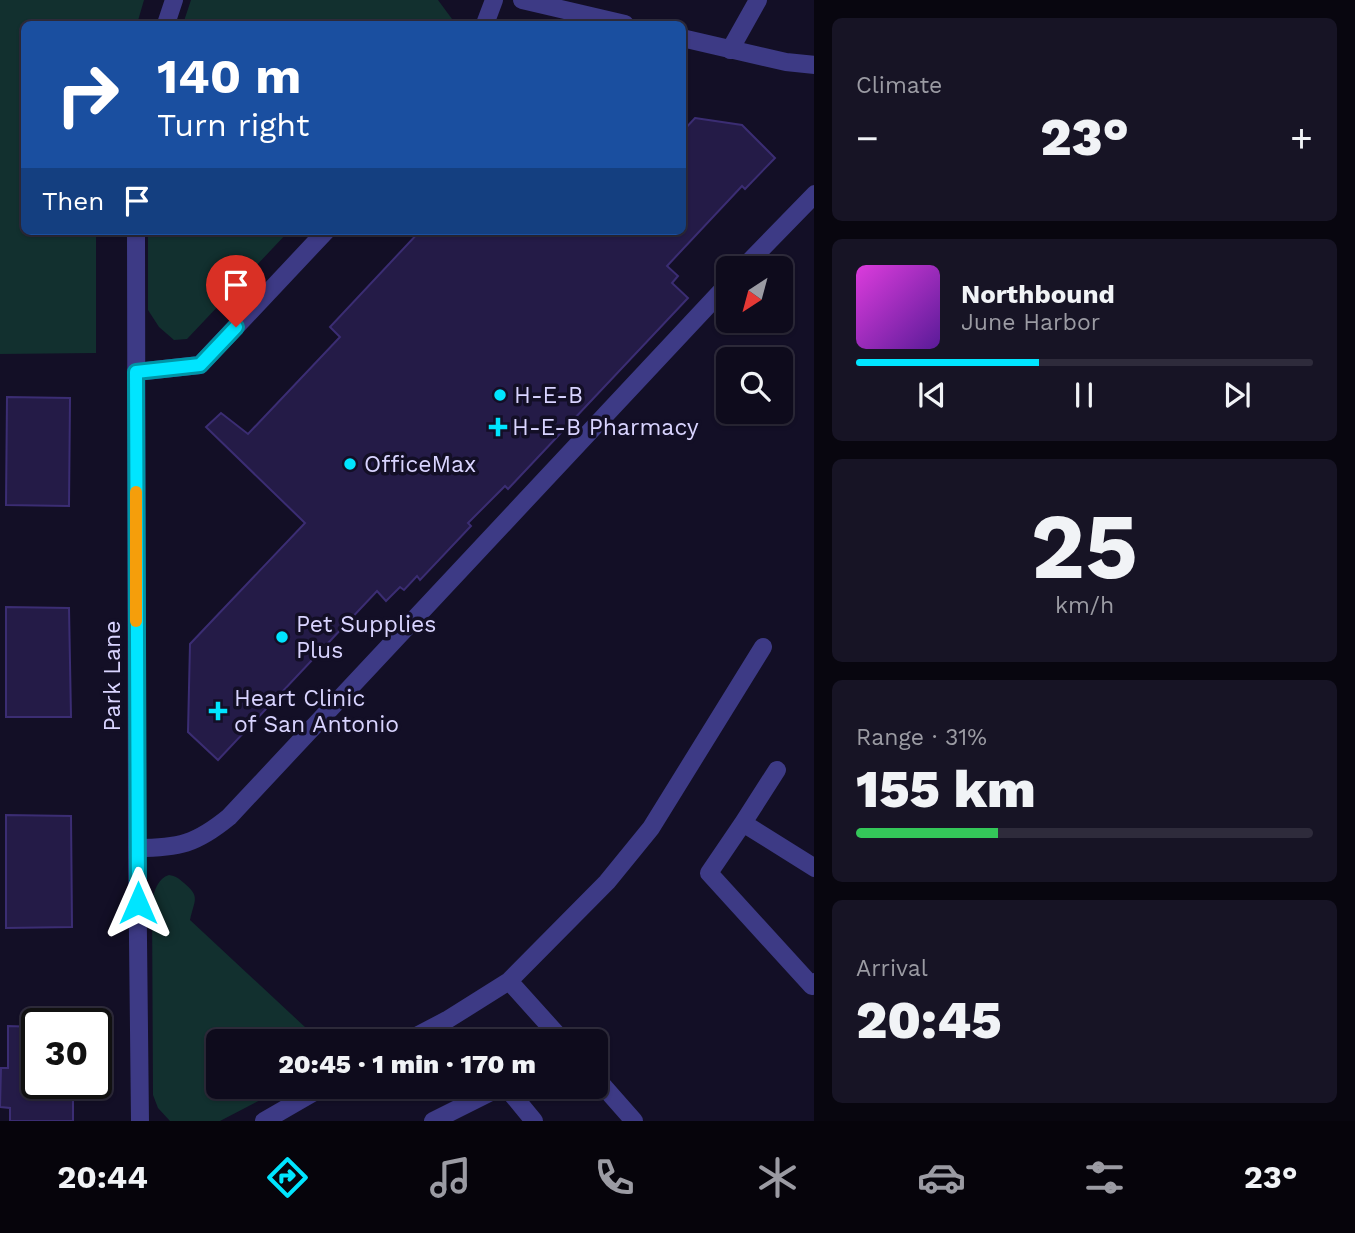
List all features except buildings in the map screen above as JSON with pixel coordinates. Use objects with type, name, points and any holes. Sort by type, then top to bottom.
[{"type":"street","points":[[167,21],[174,0]]},
{"type":"street","points":[[486,21],[494,0]]},
{"type":"street","points":[[522,0],[612,21]]},
{"type":"street","points":[[730,50],[758,0]]},
{"type":"street","points":[[686,39],[786,62],[814,65]]},
{"type":"street","points":[[755,256],[814,194]]},
{"type":"street","name":"Park Lane","points":[[136,235],[140,1121]]},
{"type":"street","points":[[136,372],[200,365],[322,235]]},
{"type":"street","points":[[137,848],[168,847],[193,841],[211,832],[229,817],[716,297]]},
{"type":"street","points":[[430,1029],[509,981],[607,882],[651,828],[763,647]]},
{"type":"street","points":[[777,770],[709,873],[812,986],[814,982]]},
{"type":"street","points":[[743,823],[814,868]]},
{"type":"street","points":[[509,981],[550,1029]]},
{"type":"street","points":[[608,1091],[634,1121]]},
{"type":"street","points":[[264,1121],[302,1099]]},
{"type":"street","points":[[433,1121],[479,1099]]},
{"type":"street","points":[[515,1099],[534,1121]]},
{"type":"green space","points":[[0,0],[144,0],[138,21],[21,21],[21,235],[96,235],[96,353],[0,354]]},
{"type":"green space","points":[[191,0],[438,0],[453,21],[184,21]]},
{"type":"green space","points":[[148,235],[285,235],[187,339],[174,340],[159,327],[148,310]]},
{"type":"green space","points":[[165,877],[175,877],[193,892],[194,903],[190,920],[307,1029],[206,1029],[206,1099],[262,1099],[220,1121],[170,1121],[158,1108],[153,1095],[152,901],[155,889]]},
{"type":"slow traffic","points":[[136,492],[136,621]]},
{"type":"place","name":"H-E-B","points":[[500,395]]},
{"type":"place","name":"H-E-B Pharmacy","points":[[498,427]]},
{"type":"place","name":"OfficeMax","points":[[350,464]]},
{"type":"place","name":"Pet Supplies Plus","points":[[282,637]]},
{"type":"place","name":"Heart Clinic of San Antonio","points":[[218,711]]},
{"type":"route","points":[[138,903],[136,372],[200,365],[236,327]]}]
